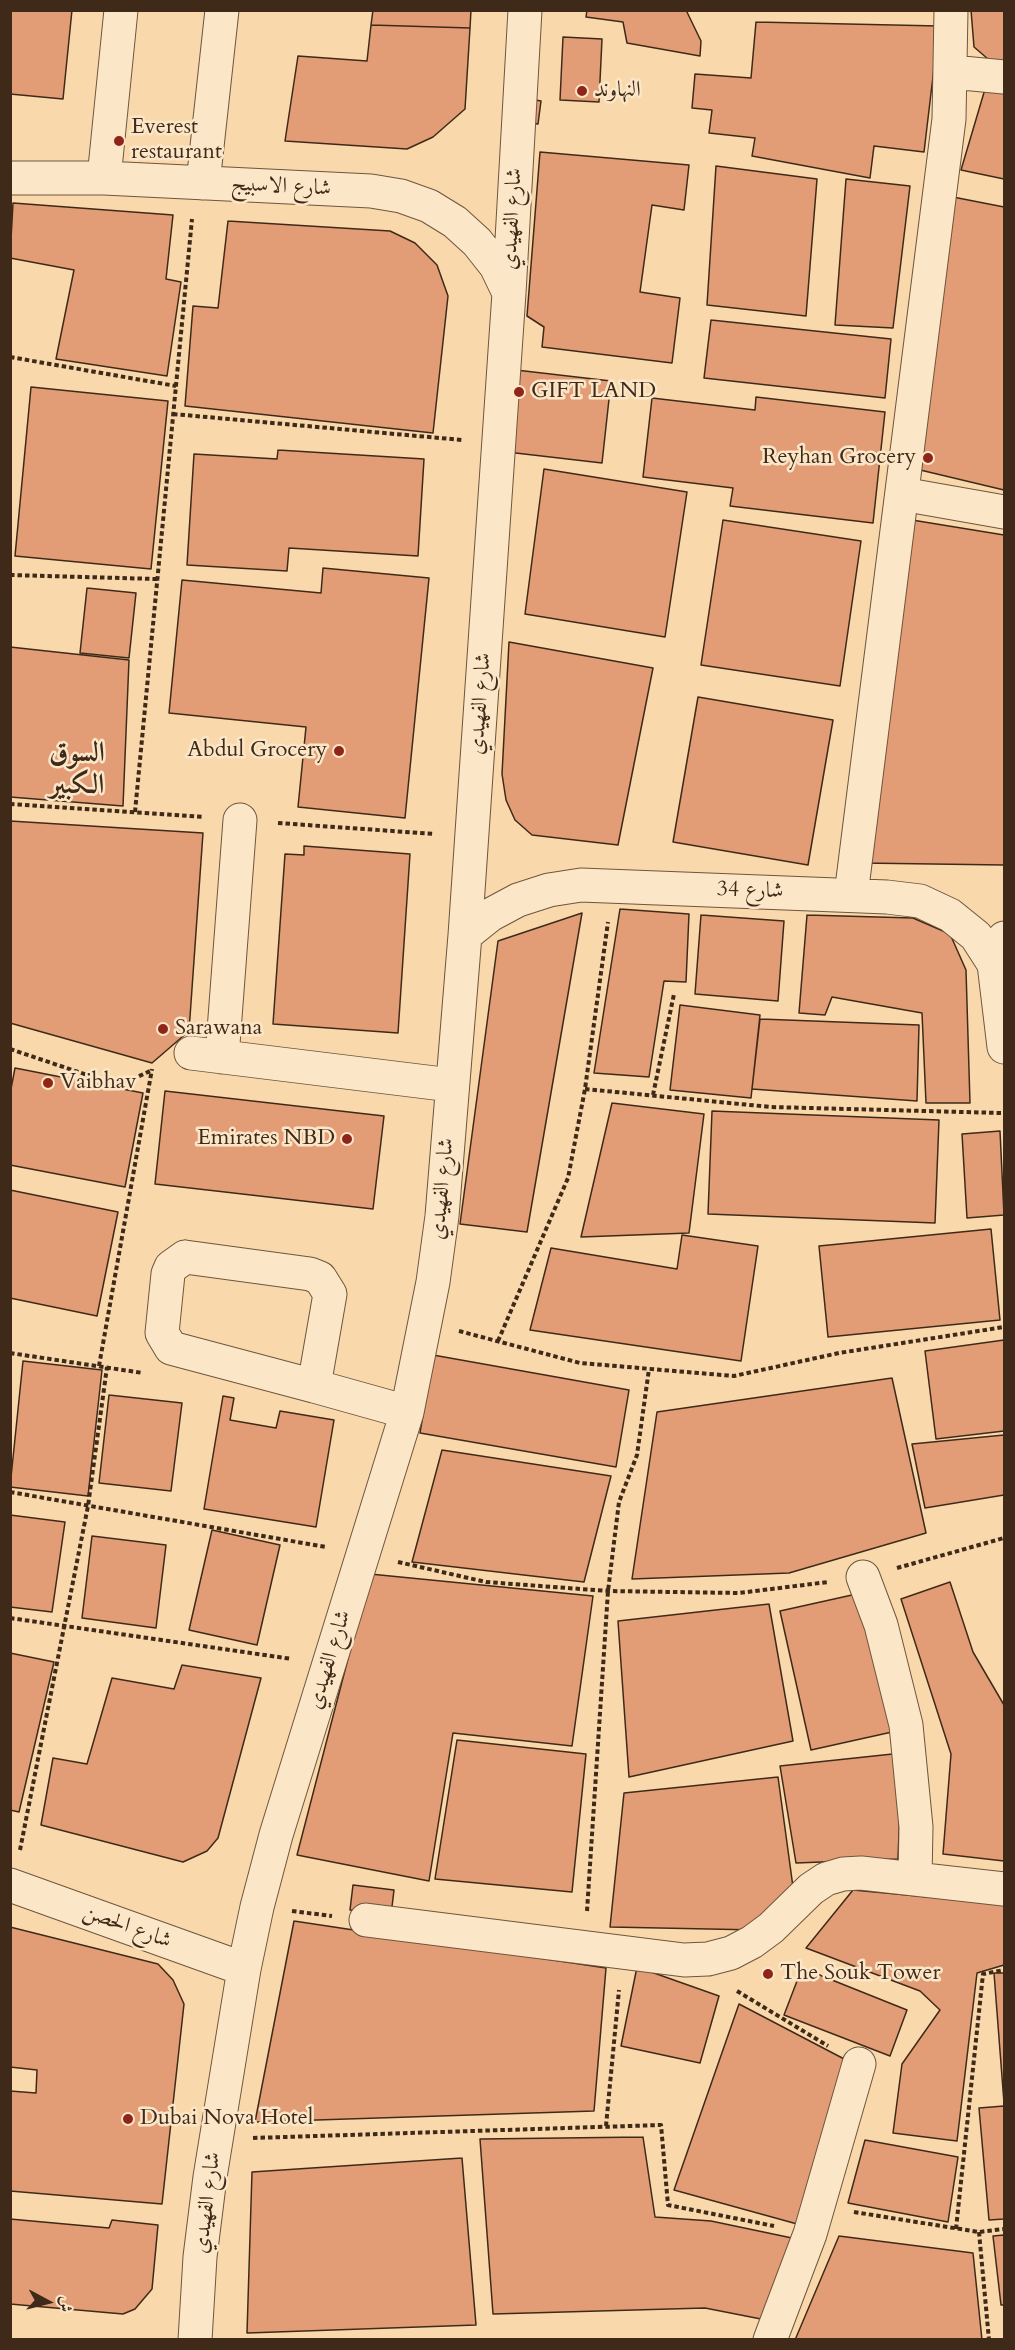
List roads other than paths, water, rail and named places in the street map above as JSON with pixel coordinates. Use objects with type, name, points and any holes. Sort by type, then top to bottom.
[{"type":"street","points":[[104,178],[121,10]]},
{"type":"street","points":[[199,183],[222,10]]},
{"type":"street","name":"شارع الفهيدي","points":[[195,2340],[200,2257],[243,1968],[257,1907],[407,1412],[426,1323],[442,1216],[465,935],[509,293],[525,10]]},
{"type":"street","points":[[851,895],[949,119],[952,72],[951,10]]},
{"type":"street","points":[[952,72],[1005,77]]},
{"type":"street","name":"شارع الاسبيج","points":[[10,178],[104,178],[371,191],[401,196],[429,206],[455,222],[477,242],[496,266],[509,293]]},
{"type":"street","points":[[902,494],[1005,512]]},
{"type":"street","points":[[240,820],[207,1055],[451,1085]]},
{"type":"street","name":"شارع 34","points":[[465,935],[490,915],[518,900],[549,890],[581,885],[851,895],[920,901],[950,915],[999,951]]},
{"type":"street","points":[[999,951],[1005,1047]]},
{"type":"street","points":[[314,1386],[330,1304],[327,1285],[320,1278],[194,1257],[185,1257],[171,1267],[168,1274],[162,1325],[165,1342],[171,1348],[407,1412]]},
{"type":"street","points":[[863,1577],[881,1625],[906,1725],[914,1797],[915,1879]]},
{"type":"street","points":[[366,1920],[684,1960],[708,1959],[731,1953],[752,1942],[771,1928],[811,1889],[843,1874],[861,1873],[1005,1888]]},
{"type":"street","name":"شارع الحصن","points":[[12,1885],[243,1968]]},
{"type":"street","points":[[770,2340],[814,2220],[859,2064]]},
{"type":"place","name":"النهاوند","points":[[582,91]]},
{"type":"place","name":"Everest restaurant","points":[[119,141]]},
{"type":"place","name":"GIFT LAND","points":[[519,392]]},
{"type":"place","name":"Reyhan Grocery","points":[[928,458]]},
{"type":"place","name":"Abdul Grocery","points":[[339,751]]},
{"type":"place","name":"Sarawana","points":[[163,1029]]},
{"type":"place","name":"Vaibhav","points":[[48,1083]]},
{"type":"place","name":"Emirates NBD","points":[[347,1139]]},
{"type":"place","name":"The Souk Tower","points":[[768,1974]]},
{"type":"place","name":"Dubai Nova Hotel","points":[[128,2119]]},
{"type":"district","name":"السوق الكبير","points":[[77,771]]}]
